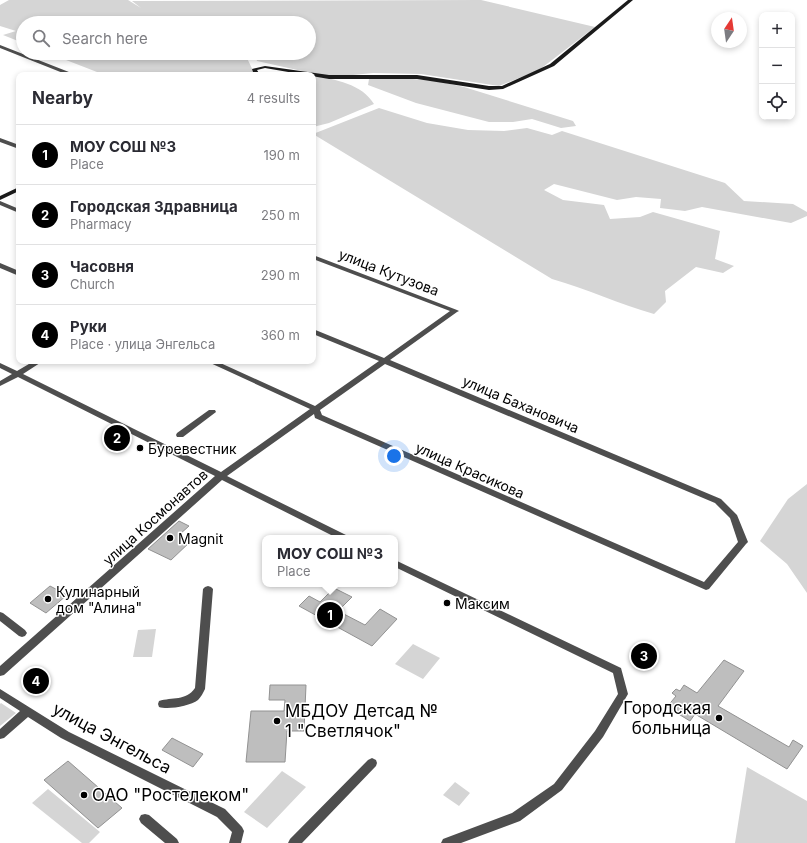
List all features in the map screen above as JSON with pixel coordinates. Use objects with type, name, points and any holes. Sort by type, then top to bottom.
[{"type":"street","points":[[316,75],[329,77],[417,77],[489,88],[504,87],[552,65],[630,0]]},
{"type":"street","points":[[0,46],[16,52]]},
{"type":"street","points":[[35,60],[65,72]]},
{"type":"street","points":[[256,72],[254,69],[258,67],[294,72]]},
{"type":"street","points":[[0,140],[16,146]]},
{"type":"street","points":[[0,198],[16,190]]},
{"type":"street","points":[[0,203],[16,210]]},
{"type":"street","name":"улица Кутузова","points":[[316,258],[455,312]]},
{"type":"street","points":[[0,265],[16,273]]},
{"type":"street","name":"улица Космонавтов","points":[[0,672],[221,476],[384,360],[455,312]]},
{"type":"street","name":"улица Бахановича","points":[[316,332],[718,502],[734,517],[743,542],[706,587],[681,578]]},
{"type":"street","points":[[0,384],[34,364]]},
{"type":"street","name":"улица Красикова","points":[[217,364],[316,409],[318,416],[681,578]]},
{"type":"street","points":[[0,365],[339,535]]},
{"type":"street","points":[[180,435],[212,412]]},
{"type":"street","points":[[398,564],[617,671],[623,694],[599,734],[558,787],[516,817],[447,843]]},
{"type":"street","points":[[163,704],[193,699],[200,689],[208,588]]},
{"type":"street","points":[[0,616],[22,633]]},
{"type":"street","name":"улица Энгельса","points":[[0,693],[65,735],[221,813],[238,831],[235,843]]},
{"type":"street","points":[[0,735],[28,711]]},
{"type":"street","points":[[294,843],[372,763]]},
{"type":"street","points":[[146,818],[173,843]]},
{"type":"shaded area","points":[[9,0],[128,0],[141,8],[132,1],[481,0],[595,27],[539,70],[499,86],[421,74],[373,73],[343,76],[320,75],[316,74],[316,72],[306,72],[257,61],[316,60],[316,16],[16,16],[16,31],[0,26],[0,5]]},
{"type":"shaded area","points":[[16,31],[16,40],[3,35]]},
{"type":"shaded area","points":[[66,60],[248,60],[254,72],[97,72]]},
{"type":"shaded area","points":[[316,77],[339,81],[355,87],[369,97],[374,104],[329,123],[316,126]]},
{"type":"shaded area","points":[[401,78],[436,81],[464,87],[573,121],[576,126],[561,128],[532,119],[513,122],[489,122],[416,103],[368,85],[369,79]]},
{"type":"shaded area","points":[[379,108],[427,123],[468,130],[504,131],[527,128],[552,135],[562,131],[725,183],[744,201],[793,204],[807,212],[807,216],[791,223],[702,207],[685,211],[660,208],[661,199],[636,197],[617,200],[554,184],[544,190],[563,200],[604,205],[610,219],[640,217],[653,212],[720,231],[715,259],[734,266],[723,273],[696,267],[665,291],[666,302],[654,314],[552,279],[316,136],[316,133]]},
{"type":"shaded area","points":[[807,484],[807,593],[787,564],[760,541],[788,499]]},
{"type":"shaded area","points":[[156,629],[152,657],[133,657],[138,630]]},
{"type":"shaded area","points":[[413,644],[440,658],[423,679],[395,664]]},
{"type":"shaded area","points":[[1,703],[16,713],[0,726],[0,704]]},
{"type":"shaded area","points":[[747,767],[807,801],[807,843],[735,843]]},
{"type":"shaded area","points":[[282,771],[306,787],[267,828],[244,812]]},
{"type":"shaded area","points":[[455,782],[470,793],[459,806],[443,795]]},
{"type":"shaded area","points":[[48,789],[100,832],[89,843],[82,843],[32,803]]},
{"type":"building","name":"Magnit","points":[[179,521],[189,526],[179,535],[191,541],[171,560],[148,549]]},
{"type":"building","name":"Кулинарный дом \"Алина\"","points":[[50,586],[67,595],[46,613],[30,603]]},
{"type":"building","points":[[334,588],[352,597],[338,611],[365,625],[380,609],[397,619],[372,646],[299,606],[309,596],[320,602]]},
{"type":"building","name":"Городская больница","points":[[724,660],[744,671],[718,706],[789,747],[793,740],[803,746],[787,769],[695,714],[690,721],[667,707],[676,696],[672,693],[676,689],[680,691],[684,685],[697,693]]},
{"type":"building","name":"МБДОУ Детсад № 1 \"Светлячок\"","points":[[270,685],[306,685],[304,731],[287,731],[285,762],[246,762],[251,711],[284,711],[285,700],[269,700]]},
{"type":"building","points":[[172,738],[203,754],[193,767],[162,750]]},
{"type":"building","name":"ОАО \"Ростелеком\"","points":[[68,761],[122,808],[98,828],[44,780]]},
{"type":"place","name":"Городская Здравница","points":[[117,438]]},
{"type":"place","name":"Буревестник","points":[[140,448]]},
{"type":"place","name":"Magnit","points":[[170,538]]},
{"type":"place","name":"Кулинарный дом \"Алина\"","points":[[48,599]]},
{"type":"place","name":"Максим","points":[[447,603]]},
{"type":"place","name":"МОУ СОШ №3","points":[[330,615]]},
{"type":"place","name":"Часовня","points":[[644,656]]},
{"type":"place","name":"Руки","points":[[36,681]]},
{"type":"place","name":"Городская больница","points":[[719,718]]},
{"type":"place","name":"МБДОУ Детсад № 1 \"Светлячок\"","points":[[277,721]]},
{"type":"place","name":"ОАО \"Ростелеком\"","points":[[84,795]]}]
